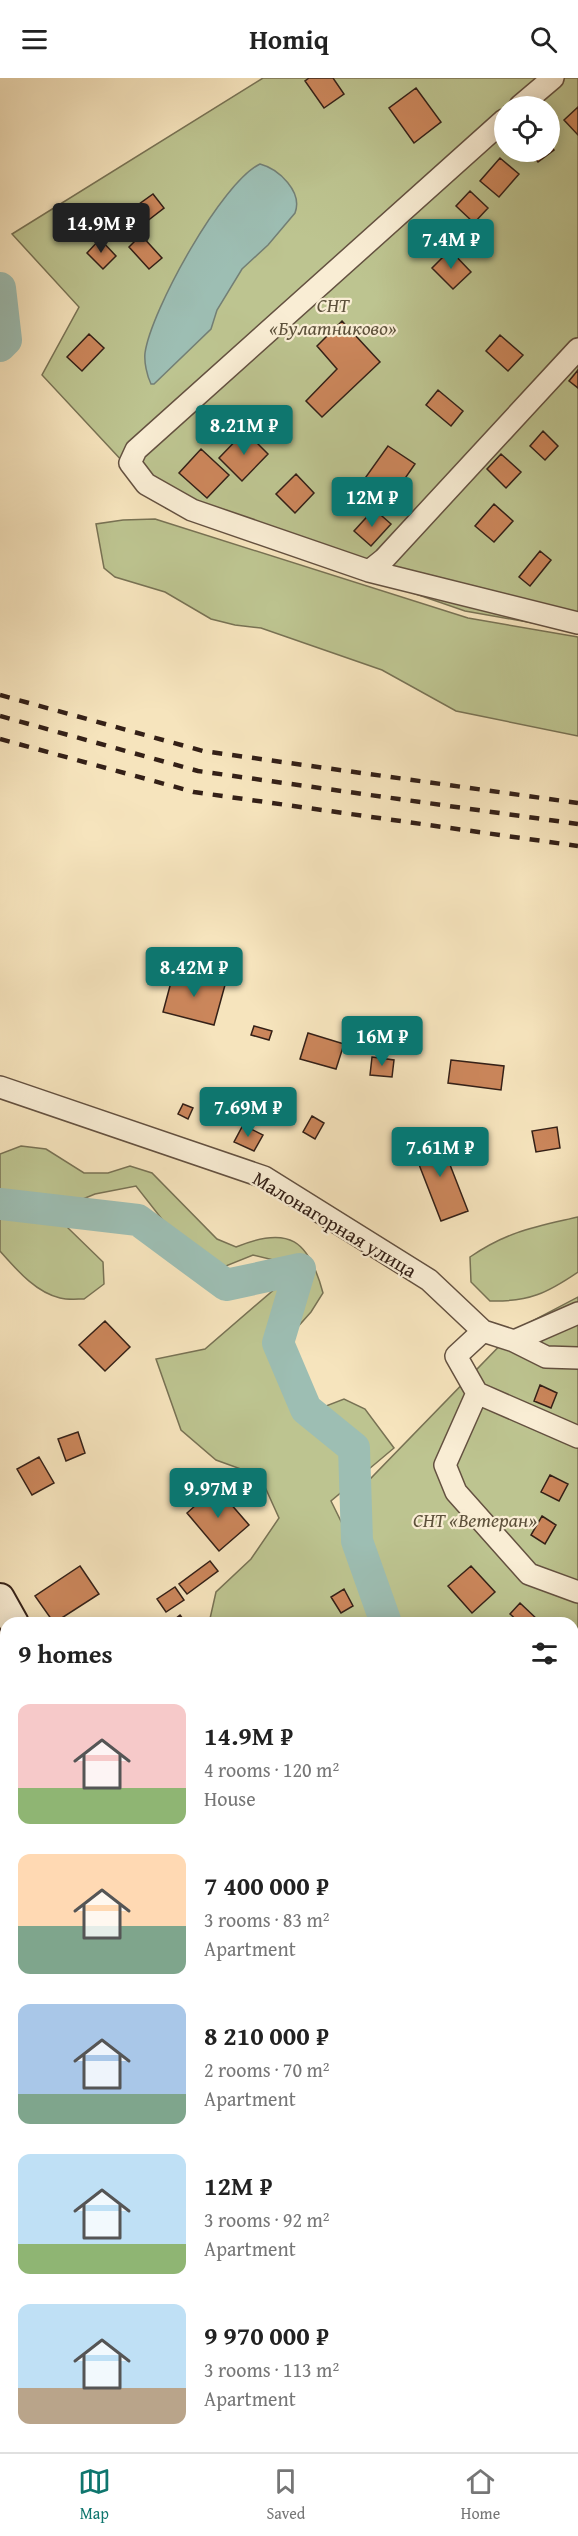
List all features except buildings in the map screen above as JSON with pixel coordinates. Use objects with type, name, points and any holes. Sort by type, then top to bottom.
[{"type":"main road","points":[[0,1598],[11,1617]]},
{"type":"street","points":[[532,96],[553,78]]},
{"type":"street","points":[[494,129],[136,450],[130,464],[146,484],[192,510],[369,571],[578,623]]},
{"type":"street","points":[[369,571],[384,559],[578,349]]},
{"type":"street","name":"Малонагорная улица","points":[[0,1087],[264,1177],[429,1280],[483,1331]]},
{"type":"street","points":[[514,1341],[578,1313]]},
{"type":"street","points":[[578,1358],[546,1357],[514,1341],[483,1331],[456,1356],[477,1393],[578,1437]]},
{"type":"street","points":[[477,1393],[445,1465],[456,1492],[529,1574],[578,1592]]},
{"type":"green space","name":"СНТ «Булатниково»","points":[[263,78],[578,78],[578,631],[465,611],[166,508],[42,375],[79,307],[12,234]]},
{"type":"green space","points":[[155,519],[468,618],[578,637],[578,736],[456,711],[382,670],[261,628],[211,619],[165,592],[115,577],[104,568],[96,524]]},
{"type":"green space","points":[[21,1146],[46,1149],[84,1173],[108,1173],[130,1166],[152,1173],[217,1239],[236,1247],[254,1240],[270,1237],[283,1238],[303,1249],[311,1260],[323,1293],[311,1312],[295,1330],[288,1353],[287,1377],[298,1400],[321,1408],[344,1399],[365,1409],[394,1448],[331,1501],[388,1617],[210,1617],[216,1592],[251,1559],[279,1518],[260,1476],[216,1460],[181,1430],[156,1359],[205,1349],[277,1287],[282,1262],[253,1255],[221,1268],[181,1239],[165,1223],[136,1186],[95,1194],[68,1205],[68,1228],[103,1262],[104,1284],[84,1299],[66,1299],[51,1295],[27,1279],[0,1251],[0,1154]]},
{"type":"green space","points":[[578,1217],[578,1272],[567,1279],[537,1295],[504,1301],[490,1301],[471,1282],[470,1257],[484,1248],[522,1231]]},
{"type":"green space","name":"СНТ «Ветеран»","points":[[578,1297],[578,1617],[396,1617],[342,1508],[515,1330]]},
{"type":"water","points":[[260,164],[275,171],[288,182],[296,197],[295,213],[268,245],[242,269],[217,310],[211,329],[154,384],[151,384],[146,369],[145,353],[150,333],[174,279],[208,220],[244,176]]},
{"type":"waterway","points":[[0,288],[6,340],[0,346]]},
{"type":"waterway","points":[[0,1204],[138,1220],[226,1285],[300,1269],[278,1343],[306,1409],[354,1448],[357,1541],[384,1617]]},
{"type":"railway","points":[[0,695],[203,751],[578,803]]},
{"type":"railway","points":[[0,716],[198,771],[578,824]]},
{"type":"railway","points":[[0,739],[194,792],[578,846]]}]
